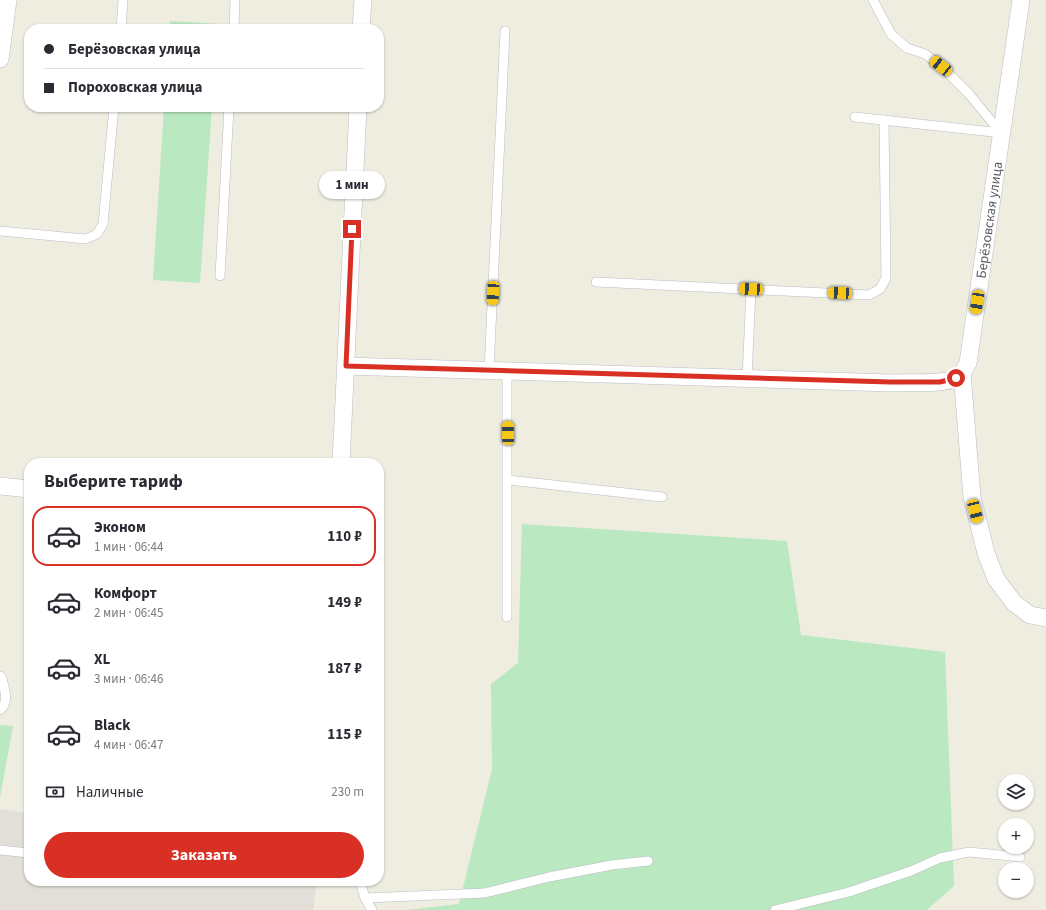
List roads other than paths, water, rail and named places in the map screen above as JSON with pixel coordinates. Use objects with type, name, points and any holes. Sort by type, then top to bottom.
[{"type":"street","points":[[0,59],[8,0]]},
{"type":"street","points":[[361,24],[363,0]]},
{"type":"street","name":"Берёзовская улица","points":[[962,373],[968,363],[1021,0]]},
{"type":"street","points":[[341,458],[358,112]]},
{"type":"street","points":[[346,366],[890,382],[940,382],[956,378],[962,373]]},
{"type":"street","points":[[962,373],[972,497],[986,553],[996,579],[1014,603],[1030,615],[1046,618]]},
{"type":"street","points":[[0,486],[24,488]]},
{"type":"lane","points":[[121,24],[123,0]]},
{"type":"lane","points":[[234,24],[235,0]]},
{"type":"lane","points":[[873,0],[891,34],[907,48],[925,54],[941,66],[970,94],[1002,133]]},
{"type":"lane","points":[[490,370],[505,31]]},
{"type":"lane","points":[[0,231],[86,239],[97,234],[103,224],[114,112]]},
{"type":"lane","points":[[220,276],[229,112]]},
{"type":"lane","points":[[855,117],[1002,133]]},
{"type":"lane","points":[[596,282],[869,295],[880,289],[886,278],[884,120]]},
{"type":"lane","points":[[747,378],[751,289]]},
{"type":"lane","points":[[507,371],[507,617]]},
{"type":"lane","points":[[508,480],[662,497]]},
{"type":"lane","points":[[0,676],[2,678],[6,696],[4,706],[0,710]]},
{"type":"lane","points":[[0,850],[24,852]]},
{"type":"lane","points":[[775,910],[848,892],[911,871],[940,858],[969,852],[1020,857]]},
{"type":"lane","points":[[365,898],[485,893],[549,877],[612,865],[648,861]]},
{"type":"lane","points":[[361,886],[365,898],[372,910]]}]
